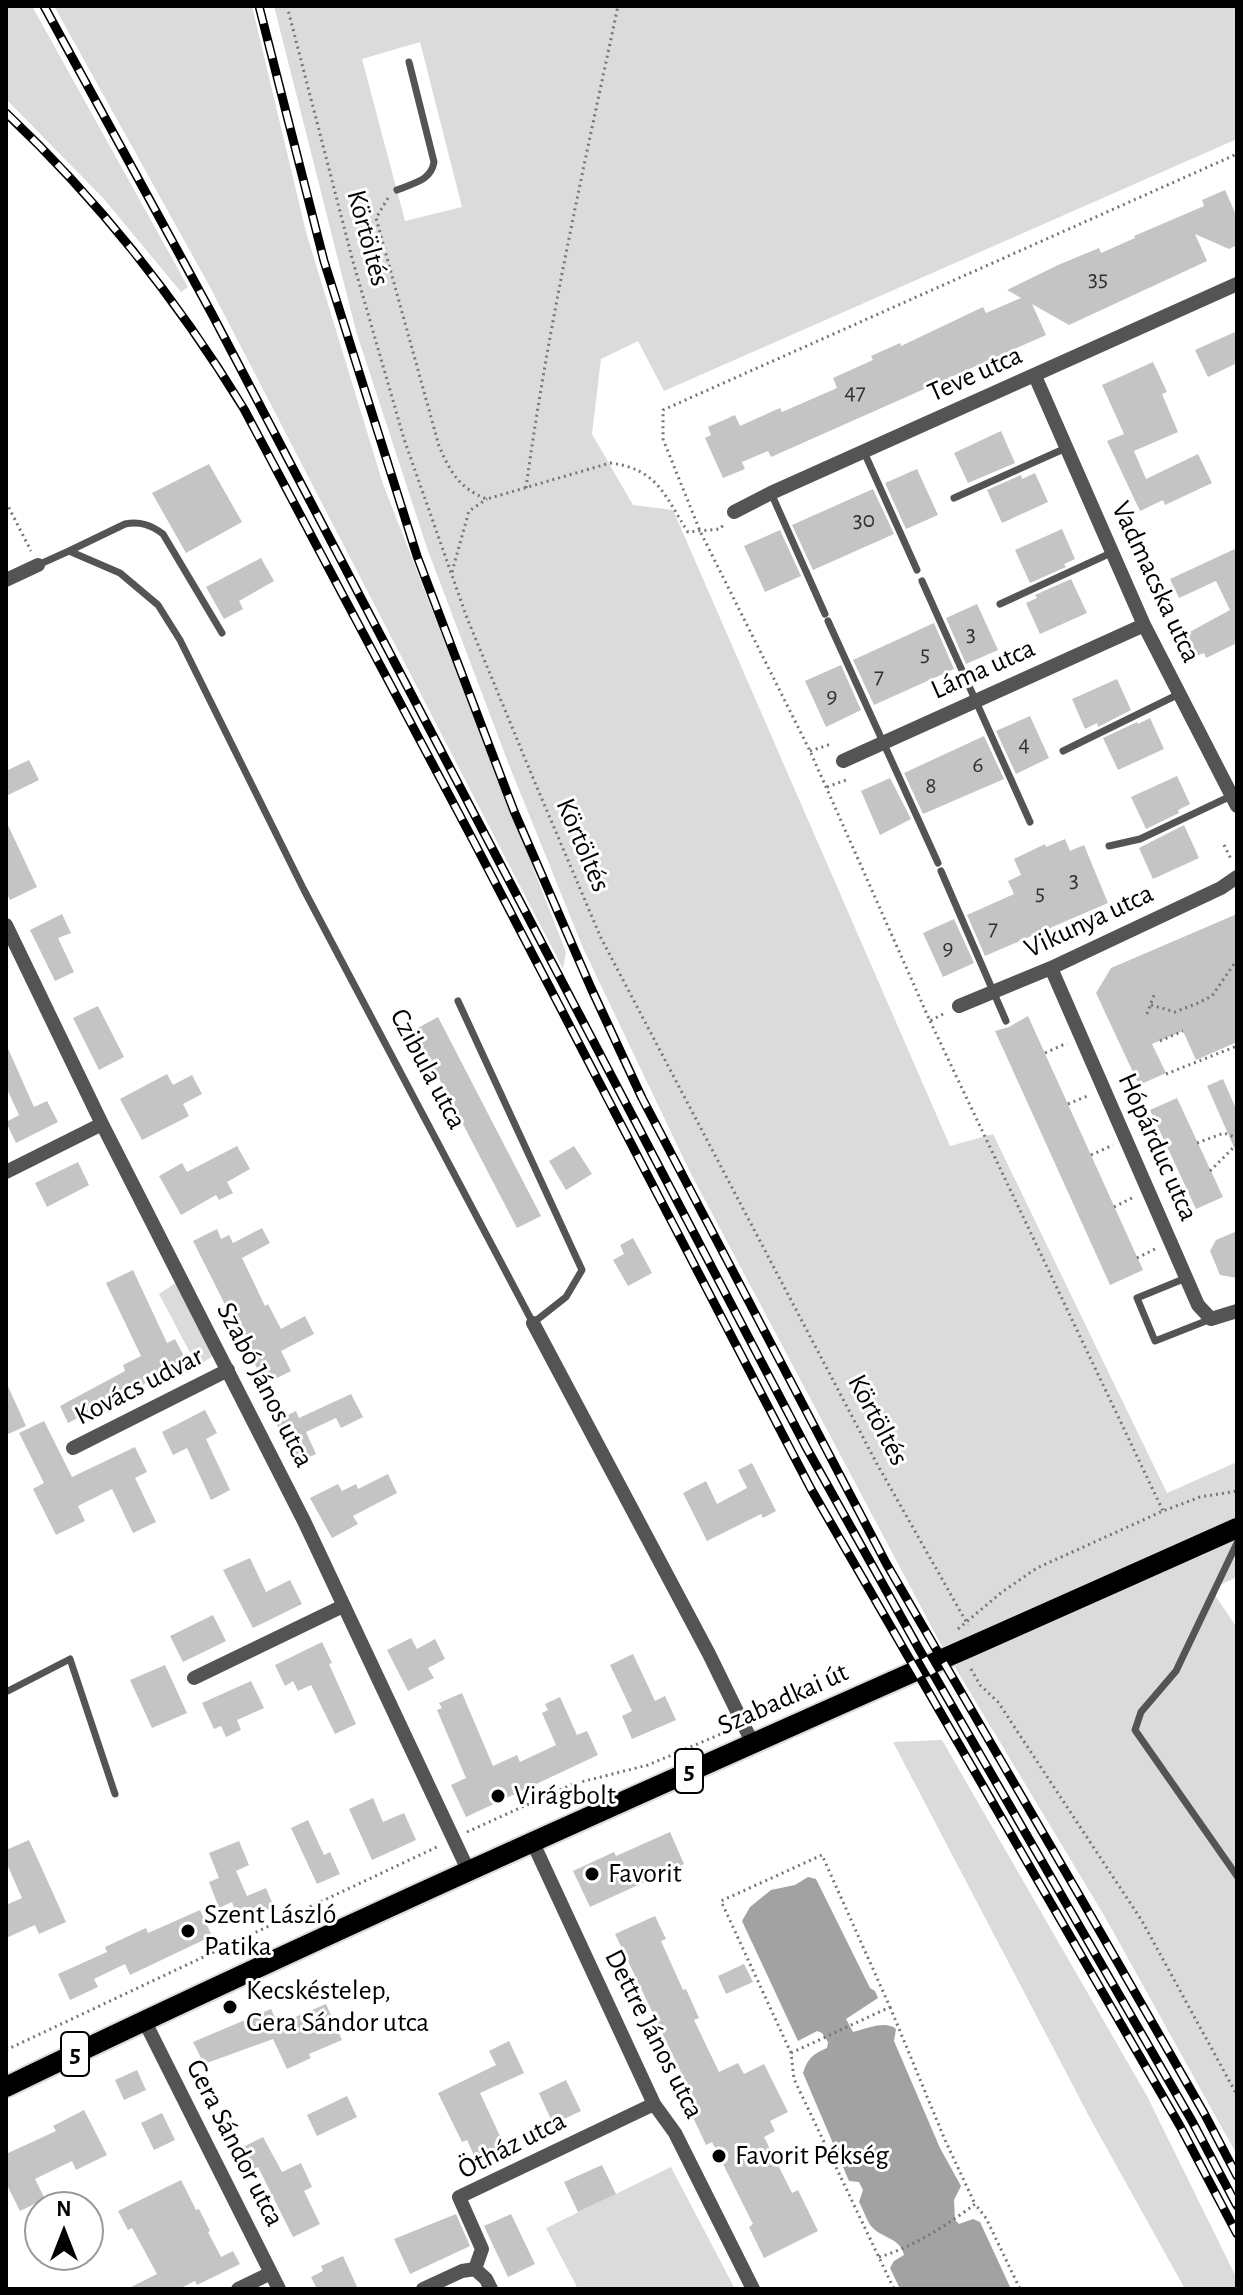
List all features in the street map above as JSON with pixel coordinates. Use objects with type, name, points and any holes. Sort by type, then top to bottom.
[{"type":"main road","name":"Szabadkai út","points":[[6,2087],[144,2020],[533,1843],[748,1733],[970,1648],[1237,1528]]},
{"type":"street","name":"Teve utca","points":[[734,512],[1237,284]]},
{"type":"street","name":"Vadmacska utca","points":[[1035,376],[1144,625],[1234,801]]},
{"type":"street","points":[[6,580],[38,565]]},
{"type":"street","name":"Láma utca","points":[[843,761],[1144,625]]},
{"type":"street","name":"Vikunya utca","points":[[959,1006],[1051,968],[1221,888],[1237,874]]},
{"type":"street","name":"Szabó János utca","points":[[6,925],[102,1124],[228,1370],[469,1872]]},
{"type":"street","name":"Hópárduc utca","points":[[1051,968],[1198,1305],[1211,1319]]},
{"type":"street","points":[[6,1172],[102,1124]]},
{"type":"street","points":[[1211,1319],[1237,1311]]},
{"type":"street","name":"Czibula utca","points":[[533,1323],[748,1733]]},
{"type":"street","name":"Kovács udvar","points":[[73,1448],[228,1370]]},
{"type":"street","points":[[194,1678],[343,1606]]},
{"type":"street","name":"Dettre János utca","points":[[533,1843],[654,2104],[675,2133],[753,2289]]},
{"type":"street","name":"Gera Sándor utca","points":[[144,2020],[279,2289]]},
{"type":"street","name":"Ötház utca","points":[[475,2269],[482,2249],[459,2197],[654,2104]]},
{"type":"street","points":[[423,2289],[462,2271],[475,2269],[491,2289]]},
{"type":"street","points":[[238,2289],[271,2273]]},
{"type":"lane","points":[[397,190],[426,178],[433,170],[434,162],[409,62]]},
{"type":"lane","points":[[954,498],[1066,448]]},
{"type":"lane","points":[[864,452],[917,570]]},
{"type":"lane","points":[[771,493],[1006,1021]]},
{"type":"lane","points":[[38,565],[125,524],[135,522],[154,527],[163,534],[222,633]]},
{"type":"lane","name":"Czibula utca","points":[[69,551],[120,573],[158,605],[173,629],[304,890],[533,1323]]},
{"type":"lane","points":[[1000,604],[1113,552]]},
{"type":"lane","points":[[922,581],[1030,822]]},
{"type":"lane","points":[[1063,751],[1179,694]]},
{"type":"lane","points":[[1109,846],[1140,839],[1234,801]]},
{"type":"lane","points":[[458,1001],[582,1270],[566,1297],[533,1323]]},
{"type":"lane","points":[[1186,1278],[1137,1298],[1155,1341],[1211,1319]]},
{"type":"lane","points":[[1237,1543],[1176,1671],[1141,1712],[1135,1730],[1237,1876]]},
{"type":"lane","points":[[6,1692],[70,1659],[115,1794]]},
{"type":"path","name":"Körtöltés","points":[[287,6],[352,258],[404,439],[451,572],[601,938],[877,1464],[966,1623],[980,1685],[998,1702],[1142,1921],[1237,2095]]},
{"type":"path","points":[[526,488],[538,399],[571,224],[618,6]]},
{"type":"path","points":[[1163,1511],[930,1021],[810,751],[700,531],[663,439],[663,410],[1237,154]]},
{"type":"path","points":[[397,190],[387,199],[376,218],[439,446],[450,473],[470,493],[487,499]]},
{"type":"path","points":[[451,572],[469,511],[487,499],[610,463],[631,466],[652,476],[688,532],[720,529],[734,512]]},
{"type":"path","points":[[6,502],[38,565]]},
{"type":"path","points":[[810,751],[831,744]]},
{"type":"path","points":[[826,788],[846,780]]},
{"type":"path","points":[[1224,845],[1237,874]]},
{"type":"path","points":[[1151,1005],[1175,1012],[1212,996],[1236,961]]},
{"type":"path","points":[[1147,1014],[1154,995]]},
{"type":"path","points":[[930,1021],[959,1006]]},
{"type":"path","points":[[1160,1041],[1183,1031]]},
{"type":"path","points":[[1166,1074],[1237,1046]]},
{"type":"path","points":[[1197,1143],[1224,1133],[1237,1138]]},
{"type":"path","points":[[1091,1155],[1126,1139]]},
{"type":"path","points":[[1210,1171],[1237,1144]]},
{"type":"path","points":[[1114,1207],[1148,1191]]},
{"type":"path","points":[[1137,1258],[1171,1243]]},
{"type":"path","points":[[957,1630],[1002,1592],[1037,1568],[1163,1511],[1200,1497],[1237,1491]]},
{"type":"path","points":[[6,2050],[573,1784],[648,1765],[748,1733],[797,1701]]},
{"type":"path","points":[[894,2289],[794,2079],[791,2053],[721,1901],[822,1855],[945,2140],[1020,2289]]},
{"type":"path","points":[[791,2053],[890,2007]]},
{"type":"path","points":[[879,2257],[902,2249],[955,2220],[975,2204]]},
{"type":"shaded area","points":[[6,6],[32,6],[188,287],[181,292],[103,198],[6,99]]},
{"type":"shaded area","points":[[54,6],[252,6],[306,232],[383,484],[566,952],[563,969],[210,287]]},
{"type":"shaded area","points":[[274,6],[1237,6],[1237,139],[664,391],[638,341],[601,359],[592,434],[633,505],[673,510],[950,1146],[993,1134],[1167,1493],[1237,1462],[1237,1577],[1211,1589],[1237,1628],[1237,2155],[1105,1917],[938,1639],[689,1170],[583,948],[509,765],[427,548],[356,331]],"holes":[[[420,42],[462,207],[405,221],[362,59]]]},
{"type":"shaded area","points":[[177,1282],[213,1356],[197,1366],[159,1294]]},
{"type":"shaded area","points":[[942,1740],[1147,2096],[1237,2279],[1237,2289],[1185,2289],[1091,2120],[893,1742]]},
{"type":"shaded area","points":[[808,1877],[816,1879],[870,1988],[878,1998],[846,2019],[853,2032],[881,2025],[896,2029],[894,2041],[940,2148],[961,2186],[954,2200],[955,2220],[959,2224],[973,2219],[980,2222],[1011,2289],[900,2289],[890,2268],[894,2261],[904,2255],[902,2249],[869,2223],[859,2202],[863,2190],[859,2182],[849,2181],[803,2073],[809,2060],[827,2048],[828,2042],[817,2031],[798,2041],[742,1921],[750,1907],[771,1890],[795,1885]]},
{"type":"shaded area","points":[[671,2167],[735,2289],[578,2289],[546,2228]]},
{"type":"building","points":[[1225,190],[1237,217],[1237,245],[1229,249],[1195,234],[1207,261],[1069,325],[1032,304],[1046,335],[771,457],[768,451],[742,462],[745,469],[723,478],[705,438],[711,435],[708,427],[735,415],[740,426],[837,388],[833,378],[873,360],[871,356],[900,343],[901,346],[983,307],[986,313],[1021,298],[1007,290],[1099,248],[1101,253],[1135,238],[1204,206],[1202,200]]},
{"type":"building","points":[[1237,331],[1237,363],[1208,377],[1195,350]]},
{"type":"building","points":[[1153,362],[1167,392],[1162,394],[1178,432],[1134,451],[1146,479],[1198,454],[1212,483],[1165,505],[1163,500],[1140,511],[1107,441],[1124,434],[1102,385]]},
{"type":"building","points":[[1001,431],[1015,463],[968,483],[954,453]]},
{"type":"building","points":[[209,464],[242,522],[186,553],[152,493]]},
{"type":"building","points":[[917,469],[938,515],[906,529],[885,483]]},
{"type":"building","points":[[1035,473],[1048,502],[1002,523],[987,490],[1021,475],[1022,479]]},
{"type":"building","points":[[873,489],[894,534],[813,570],[792,525]]},
{"type":"building","points":[[1062,529],[1075,559],[1064,564],[1066,567],[1030,583],[1015,550]]},
{"type":"building","points":[[780,530],[801,576],[765,592],[744,546]]},
{"type":"building","points":[[1237,548],[1237,643],[1206,658],[1204,653],[1196,656],[1186,634],[1230,610],[1216,581],[1179,598],[1170,579]]},
{"type":"building","points":[[261,558],[274,581],[239,601],[243,609],[224,619],[206,587]]},
{"type":"building","points":[[1071,579],[1087,613],[1040,634],[1026,603],[1037,598],[1035,595]]},
{"type":"building","points":[[977,604],[998,650],[966,664],[946,618]]},
{"type":"building","points":[[934,623],[954,669],[874,705],[853,660]]},
{"type":"building","points":[[841,665],[861,710],[826,727],[805,681]]},
{"type":"building","points":[[1117,679],[1131,710],[1098,727],[1097,723],[1085,729],[1072,699]]},
{"type":"building","points":[[1030,716],[1049,758],[1016,774],[996,731]]},
{"type":"building","points":[[1150,718],[1164,749],[1118,770],[1103,738]]},
{"type":"building","points":[[984,736],[1004,779],[923,814],[904,773]]},
{"type":"building","points":[[29,760],[39,780],[6,796],[6,771]]},
{"type":"building","points":[[1177,776],[1190,804],[1146,829],[1131,797]]},
{"type":"building","points":[[890,778],[911,819],[880,835],[861,791]]},
{"type":"building","points":[[6,821],[37,887],[10,900],[6,892]]},
{"type":"building","points":[[1184,825],[1199,858],[1153,879],[1139,848]]},
{"type":"building","points":[[1065,839],[1070,851],[1084,845],[1108,903],[985,956],[967,915],[1014,894],[1008,881],[1021,875],[1014,859],[1045,844],[1046,847]]},
{"type":"building","points":[[62,914],[71,933],[58,938],[74,972],[55,981],[30,930]]},
{"type":"building","points":[[1237,914],[1237,1042],[1196,1060],[1183,1031],[1152,1044],[1166,1073],[1139,1085],[1096,993],[1111,968]]},
{"type":"building","points":[[954,919],[974,963],[943,977],[923,933]]},
{"type":"building","points":[[98,1006],[124,1057],[99,1070],[73,1018]]},
{"type":"building","points":[[1028,1016],[1143,1270],[1110,1285],[995,1031]]},
{"type":"building","points":[[438,1017],[541,1216],[517,1228],[414,1030]]},
{"type":"building","points":[[6,1044],[34,1107],[47,1101],[58,1122],[16,1143],[6,1122],[19,1115],[6,1087]]},
{"type":"building","points":[[167,1074],[173,1085],[192,1075],[202,1094],[183,1104],[189,1116],[142,1140],[120,1099]]},
{"type":"building","points":[[1223,1079],[1237,1111],[1237,1154],[1207,1086]]},
{"type":"building","points":[[1177,1098],[1223,1197],[1196,1209],[1150,1110]]},
{"type":"building","points":[[237,1146],[250,1169],[227,1182],[233,1193],[219,1200],[216,1195],[181,1215],[159,1176],[182,1163],[187,1172]]},
{"type":"building","points":[[574,1146],[592,1174],[566,1190],[549,1161]]},
{"type":"building","points":[[78,1162],[89,1185],[47,1207],[35,1183]]},
{"type":"building","points":[[262,1228],[270,1243],[242,1258],[265,1306],[268,1304],[281,1329],[305,1316],[314,1334],[281,1351],[291,1371],[265,1384],[193,1241],[217,1229],[221,1239],[229,1235],[233,1243]]},
{"type":"building","points":[[1237,1231],[1237,1278],[1220,1275],[1210,1251],[1216,1240]]},
{"type":"building","points":[[633,1238],[652,1273],[628,1286],[613,1260],[624,1254],[620,1245]]},
{"type":"building","points":[[133,1270],[167,1343],[175,1339],[187,1362],[68,1423],[60,1406],[125,1371],[123,1365],[141,1356],[106,1283]]},
{"type":"building","points":[[6,1382],[26,1426],[6,1435]]},
{"type":"building","points":[[351,1394],[363,1417],[341,1428],[336,1418],[306,1432],[316,1454],[295,1464],[275,1421],[296,1411],[299,1418]]},
{"type":"building","points":[[205,1410],[217,1433],[206,1439],[230,1490],[211,1500],[187,1448],[173,1455],[162,1432]]},
{"type":"building","points":[[44,1421],[72,1477],[135,1447],[147,1472],[135,1478],[156,1522],[133,1533],[112,1489],[78,1506],[85,1521],[56,1535],[33,1489],[44,1483],[19,1433]]},
{"type":"building","points":[[752,1463],[776,1511],[763,1518],[761,1514],[707,1541],[683,1493],[706,1481],[717,1504],[747,1488],[738,1470]]},
{"type":"building","points":[[388,1474],[397,1493],[353,1516],[358,1524],[332,1538],[310,1498],[338,1484],[342,1491],[356,1484],[358,1489]]},
{"type":"building","points":[[250,1558],[266,1592],[290,1580],[302,1604],[253,1628],[223,1570]]},
{"type":"building","points":[[213,1615],[226,1641],[183,1662],[170,1636]]},
{"type":"building","points":[[411,1638],[417,1649],[435,1639],[445,1659],[428,1668],[434,1678],[408,1691],[387,1650]]},
{"type":"building","points":[[322,1642],[356,1724],[335,1734],[311,1685],[298,1691],[293,1681],[285,1686],[275,1665]]},
{"type":"building","points":[[633,1654],[655,1701],[665,1696],[676,1720],[632,1739],[622,1716],[632,1711],[610,1665]]},
{"type":"building","points":[[165,1665],[187,1713],[152,1728],[130,1680]]},
{"type":"building","points":[[251,1681],[264,1708],[237,1720],[241,1730],[226,1737],[221,1726],[214,1729],[202,1703]]},
{"type":"building","points":[[462,1693],[493,1766],[517,1755],[520,1762],[556,1745],[542,1713],[548,1710],[545,1704],[560,1697],[577,1735],[587,1731],[598,1755],[466,1817],[451,1785],[466,1778],[437,1710],[442,1708],[439,1703]]},
{"type":"building","points":[[373,1798],[383,1822],[404,1813],[416,1840],[372,1860],[349,1809]]},
{"type":"building","points":[[308,1820],[324,1855],[330,1852],[340,1874],[317,1884],[291,1828]]},
{"type":"building","points":[[670,1832],[684,1864],[590,1907],[573,1871]]},
{"type":"building","points":[[29,1840],[66,1922],[39,1934],[35,1925],[6,1938],[6,1905],[22,1898],[6,1862],[6,1850]]},
{"type":"building","points":[[239,1841],[249,1865],[236,1871],[247,1896],[266,1888],[274,1907],[239,1921],[232,1902],[219,1908],[209,1882],[219,1878],[209,1853]]},
{"type":"building","points":[[200,1910],[212,1936],[130,1975],[125,1964],[94,1979],[98,1987],[70,2000],[58,1974],[107,1952],[105,1947],[146,1928],[148,1933]]},
{"type":"building","points":[[655,1916],[666,1939],[661,1941],[699,2018],[694,2020],[719,2072],[738,2063],[744,2074],[764,2064],[788,2112],[770,2121],[775,2131],[764,2137],[792,2193],[798,2190],[818,2231],[764,2258],[749,2227],[753,2224],[712,2142],[706,2145],[690,2111],[694,2109],[684,2089],[688,2087],[615,1934]]},
{"type":"building","points":[[744,1964],[753,1982],[726,1994],[718,1976]]},
{"type":"building","points":[[326,2004],[342,2040],[309,2054],[311,2058],[287,2069],[273,2039],[204,2064],[193,2042],[271,2009],[277,2022]]},
{"type":"building","points":[[509,2041],[524,2073],[480,2093],[506,2149],[477,2162],[467,2140],[462,2142],[438,2093],[496,2065],[489,2051]]},
{"type":"building","points":[[137,2070],[146,2090],[124,2100],[115,2080]]},
{"type":"building","points":[[566,2080],[581,2111],[553,2124],[539,2093]]},
{"type":"building","points":[[347,2096],[357,2117],[317,2136],[307,2115]]},
{"type":"building","points":[[84,2110],[107,2155],[76,2170],[72,2161],[35,2179],[41,2191],[24,2191],[24,2209],[20,2211],[6,2183],[6,2154],[56,2131],[53,2126]]},
{"type":"building","points":[[162,2113],[175,2140],[154,2150],[141,2123]]},
{"type":"building","points":[[263,2137],[282,2172],[301,2163],[312,2187],[304,2191],[320,2224],[293,2237],[258,2167],[254,2169],[243,2147]]},
{"type":"building","points":[[602,2165],[616,2194],[578,2212],[564,2182]]},
{"type":"building","points":[[181,2180],[196,2210],[199,2209],[221,2257],[233,2251],[240,2264],[197,2285],[195,2281],[179,2289],[127,2289],[157,2274],[132,2228],[128,2230],[118,2211]]},
{"type":"building","points":[[456,2214],[470,2246],[410,2274],[394,2239]]},
{"type":"building","points":[[511,2214],[535,2264],[508,2277],[484,2226]]},
{"type":"building","points":[[343,2256],[358,2289],[317,2289],[311,2277],[323,2271],[321,2266]]},
{"type":"railway","points":[[44,6],[212,314],[806,1447],[1192,2121],[1237,2206]]},
{"type":"railway","points":[[259,6],[324,261],[417,556],[514,811],[591,988],[642,1098],[886,1563],[1204,2113],[1237,2176]]},
{"type":"railway","points":[[6,113],[73,181],[135,253],[192,329],[244,409],[811,1489],[1180,2126],[1237,2234]]},
{"type":"place","name":"Virágbolt","points":[[498,1796]]},
{"type":"place","name":"Favorit","points":[[592,1874]]},
{"type":"place","name":"Szent László Patika","points":[[188,1931]]},
{"type":"place","name":"Kecskéstelep, Gera Sándor utca","points":[[230,2007]]},
{"type":"place","name":"Favorit Pékség","points":[[719,2156]]}]
